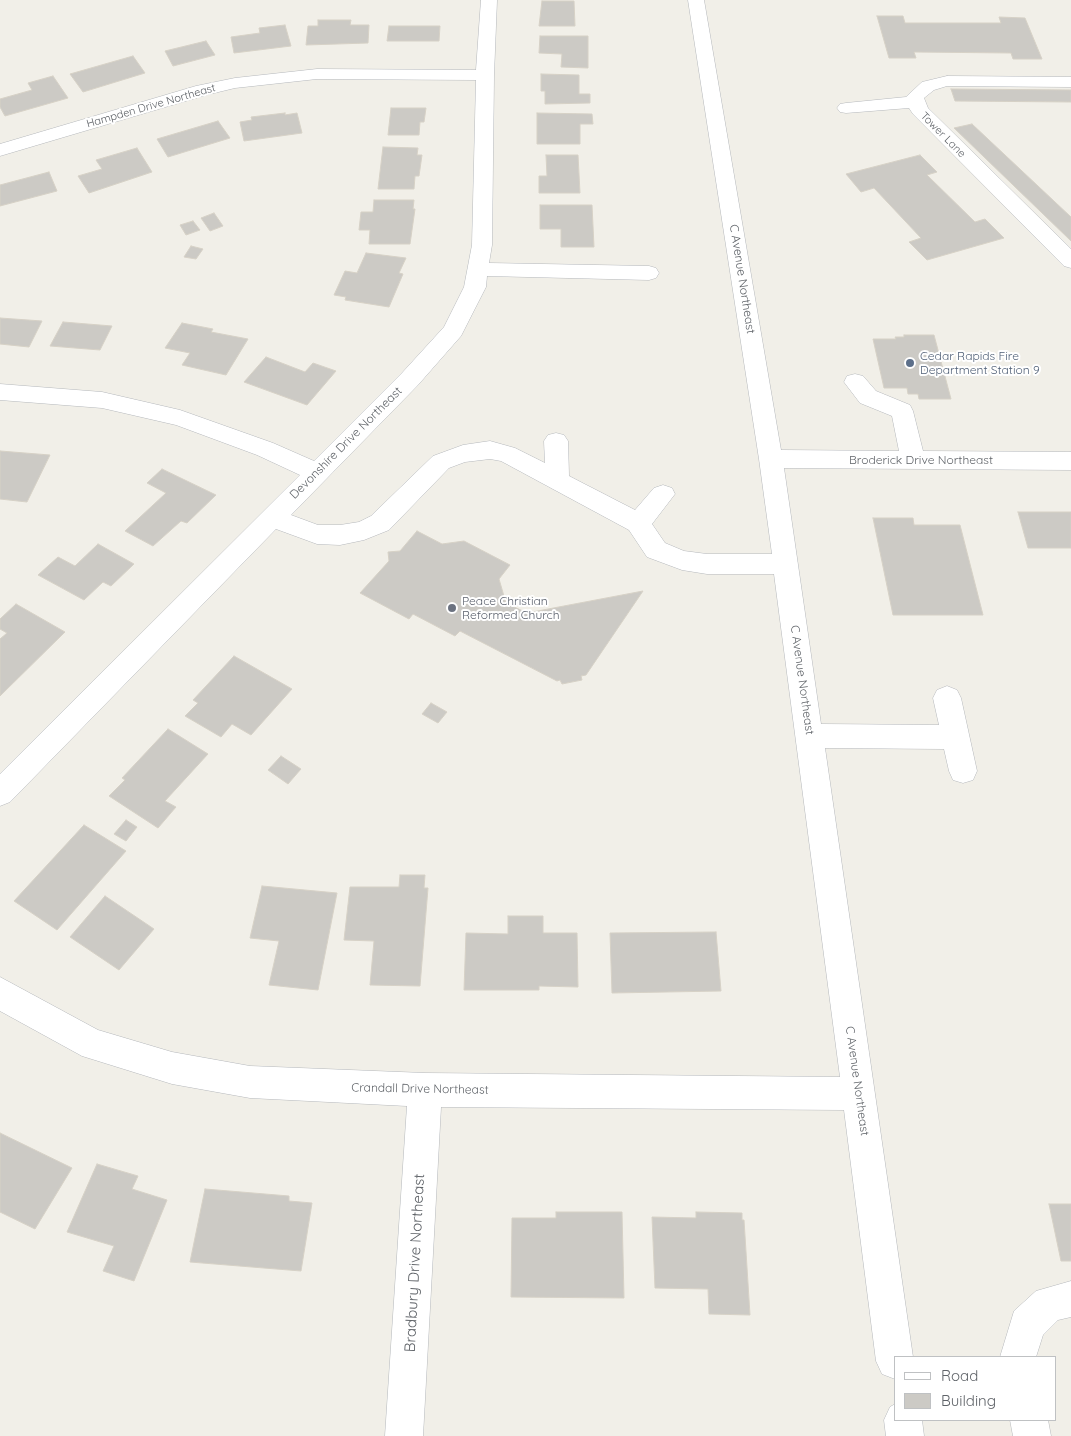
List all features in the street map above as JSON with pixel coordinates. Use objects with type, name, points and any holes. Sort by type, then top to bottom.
[{"type":"street","name":"Devonshire Drive Northeast","points":[[0,793],[410,379],[453,331],[475,287],[482,245],[485,75],[489,0]]},
{"type":"street","name":"C Avenue Northeast","points":[[696,0],[771,459],[894,1356]]},
{"type":"street","name":"Hampden Drive Northeast","points":[[0,150],[202,90],[236,83],[317,74],[485,75]]},
{"type":"street","name":"Tower Lane","points":[[1071,82],[947,81],[928,86],[915,97],[918,110],[1071,261]]},
{"type":"street","points":[[846,108],[916,102]]},
{"type":"street","points":[[477,270],[557,279],[649,273]]},
{"type":"street","points":[[855,382],[868,398],[902,411],[914,460]]},
{"type":"street","points":[[0,392],[102,400],[180,418],[265,449],[317,473]]},
{"type":"street","points":[[556,441],[556,480]]},
{"type":"street","points":[[272,518],[317,534],[340,535],[364,531],[380,523],[441,462],[463,454],[490,450],[508,454],[638,523],[656,550],[682,560],[707,564],[785,564]]},
{"type":"street","name":"Broderick Drive Northeast","points":[[771,459],[1071,461]]},
{"type":"street","points":[[638,523],[663,494]]},
{"type":"street","points":[[947,698],[963,771]]},
{"type":"street","points":[[810,736],[956,737]]},
{"type":"street","name":"Crandall Drive Northeast","points":[[0,993],[23,1008],[93,1045],[172,1068],[250,1082],[329,1088],[425,1090],[858,1094]]},
{"type":"street","name":"Bradbury Drive Northeast","points":[[404,1436],[425,1090]]},
{"type":"street","points":[[1018,1356],[1027,1324],[1049,1304],[1071,1299]]},
{"type":"street","points":[[903,1421],[905,1436]]},
{"type":"street","points":[[1029,1421],[1032,1436]]},
{"type":"building","points":[[542,1],[574,1],[575,26],[539,26]]},
{"type":"building","points":[[877,16],[903,16],[905,23],[1001,23],[999,17],[1025,18],[1042,59],[1013,59],[1011,53],[914,52],[916,58],[889,58]]},
{"type":"building","points":[[318,20],[351,20],[350,25],[369,25],[368,43],[306,45],[308,26],[318,26]]},
{"type":"building","points":[[285,25],[291,46],[234,53],[231,37],[260,33],[259,28]]},
{"type":"building","points":[[389,26],[440,26],[439,41],[387,41]]},
{"type":"building","points":[[540,36],[588,36],[588,68],[561,67],[562,54],[539,53]]},
{"type":"building","points":[[206,41],[215,55],[173,66],[165,51]]},
{"type":"building","points":[[133,56],[145,73],[83,92],[70,74]]},
{"type":"building","points":[[541,74],[579,75],[579,94],[590,94],[590,103],[545,104],[545,91],[541,91]]},
{"type":"building","points":[[53,76],[68,98],[5,116],[0,107],[0,99],[32,90],[28,83]]},
{"type":"building","points":[[951,89],[1071,90],[1071,102],[955,101]]},
{"type":"building","points":[[391,108],[426,108],[424,122],[420,122],[419,135],[388,135]]},
{"type":"building","points":[[285,113],[285,115],[297,113],[302,133],[244,141],[240,122],[252,120],[251,117]]},
{"type":"building","points":[[537,113],[592,114],[593,124],[580,124],[580,144],[537,144]]},
{"type":"building","points":[[218,121],[230,138],[168,157],[157,139]]},
{"type":"building","points":[[972,124],[1071,217],[1071,241],[954,128]]},
{"type":"building","points":[[383,147],[418,148],[417,155],[422,155],[419,176],[415,176],[414,189],[378,189]]},
{"type":"building","points":[[137,148],[152,172],[89,193],[78,176],[102,169],[96,160]]},
{"type":"building","points":[[546,155],[578,155],[580,193],[539,193],[539,176],[547,176]]},
{"type":"building","points":[[920,155],[937,172],[927,175],[975,222],[985,219],[1004,238],[927,260],[909,242],[921,238],[874,188],[861,192],[846,174]]},
{"type":"building","points":[[49,172],[57,191],[0,206],[0,185]]},
{"type":"building","points":[[374,200],[414,200],[413,209],[415,209],[410,244],[369,244],[370,230],[359,230],[361,212],[373,212]]},
{"type":"building","points":[[540,205],[592,205],[594,247],[561,247],[561,229],[540,229]]},
{"type":"building","points":[[214,213],[223,226],[210,231],[201,218]]},
{"type":"building","points":[[193,221],[200,230],[186,235],[180,225]]},
{"type":"building","points":[[191,246],[203,249],[196,259],[184,257]]},
{"type":"building","points":[[366,253],[406,258],[399,273],[403,274],[389,307],[345,300],[346,297],[334,295],[345,271],[357,273]]},
{"type":"building","points":[[0,318],[42,321],[29,347],[0,344]]},
{"type":"building","points":[[63,322],[112,326],[100,350],[50,346]]},
{"type":"building","points":[[182,323],[213,329],[211,332],[248,339],[226,375],[182,365],[190,353],[165,348]]},
{"type":"building","name":"Cedar Rapids Fire Department Station 9","points":[[904,335],[934,335],[951,399],[919,399],[918,394],[908,394],[907,388],[884,388],[873,339],[896,339],[895,337],[904,337]]},
{"type":"building","points":[[266,357],[305,372],[313,363],[336,371],[307,405],[244,382]]},
{"type":"building","points":[[0,451],[50,455],[27,502],[0,499]]},
{"type":"building","points":[[162,469],[216,495],[187,523],[181,521],[153,546],[125,531],[166,493],[147,483]]},
{"type":"building","points":[[1018,512],[1071,512],[1071,548],[1028,548]]},
{"type":"building","points":[[873,518],[913,518],[914,525],[960,525],[983,615],[893,615]]},
{"type":"building","name":"Peace Christian Reformed Church","points":[[417,531],[442,544],[464,541],[510,565],[499,579],[506,603],[527,613],[643,591],[586,675],[581,676],[582,680],[562,684],[560,680],[557,681],[460,631],[455,636],[413,614],[409,619],[360,593],[389,561],[388,552],[400,551]]},
{"type":"building","points":[[98,544],[134,564],[111,586],[103,582],[84,600],[38,575],[58,557],[75,566]]},
{"type":"building","points":[[16,604],[65,632],[0,696],[0,639],[7,633],[0,629],[0,619]]},
{"type":"building","points":[[234,656],[292,689],[251,735],[232,724],[221,737],[185,716],[198,703],[193,700]]},
{"type":"building","points":[[431,703],[447,712],[438,723],[422,714]]},
{"type":"building","points":[[168,729],[208,754],[165,801],[176,807],[158,828],[109,796],[125,780],[122,778]]},
{"type":"building","points":[[281,756],[301,769],[288,784],[268,770]]},
{"type":"building","points":[[126,820],[137,827],[126,841],[114,834]]},
{"type":"building","points":[[84,825],[126,851],[57,930],[14,901]]},
{"type":"building","points":[[400,875],[425,875],[424,888],[428,888],[420,986],[370,985],[374,941],[344,940],[350,887],[399,887]]},
{"type":"building","points":[[262,886],[337,893],[318,990],[269,985],[279,941],[250,938]]},
{"type":"building","points":[[105,896],[154,929],[119,970],[70,937]]},
{"type":"building","points":[[508,916],[543,916],[543,933],[577,933],[578,987],[539,986],[539,990],[464,990],[466,933],[508,934]]},
{"type":"building","points":[[716,932],[721,991],[612,993],[610,933]]},
{"type":"building","points":[[0,1133],[72,1168],[35,1229],[0,1212]]},
{"type":"building","points":[[97,1164],[138,1176],[132,1189],[167,1200],[134,1281],[103,1271],[114,1246],[67,1232]]},
{"type":"building","points":[[205,1189],[289,1196],[289,1201],[312,1203],[301,1271],[190,1262]]},
{"type":"building","points":[[1049,1204],[1071,1204],[1071,1261],[1061,1261]]},
{"type":"building","points":[[556,1212],[622,1212],[624,1298],[511,1297],[512,1218],[556,1218]]},
{"type":"building","points":[[696,1212],[742,1213],[750,1315],[709,1314],[708,1289],[655,1288],[652,1217],[696,1218]]},
{"type":"place","name":"Cedar Rapids Fire Department Station 9","points":[[910,363]]},
{"type":"place","name":"Peace Christian Reformed Church","points":[[452,608]]}]
